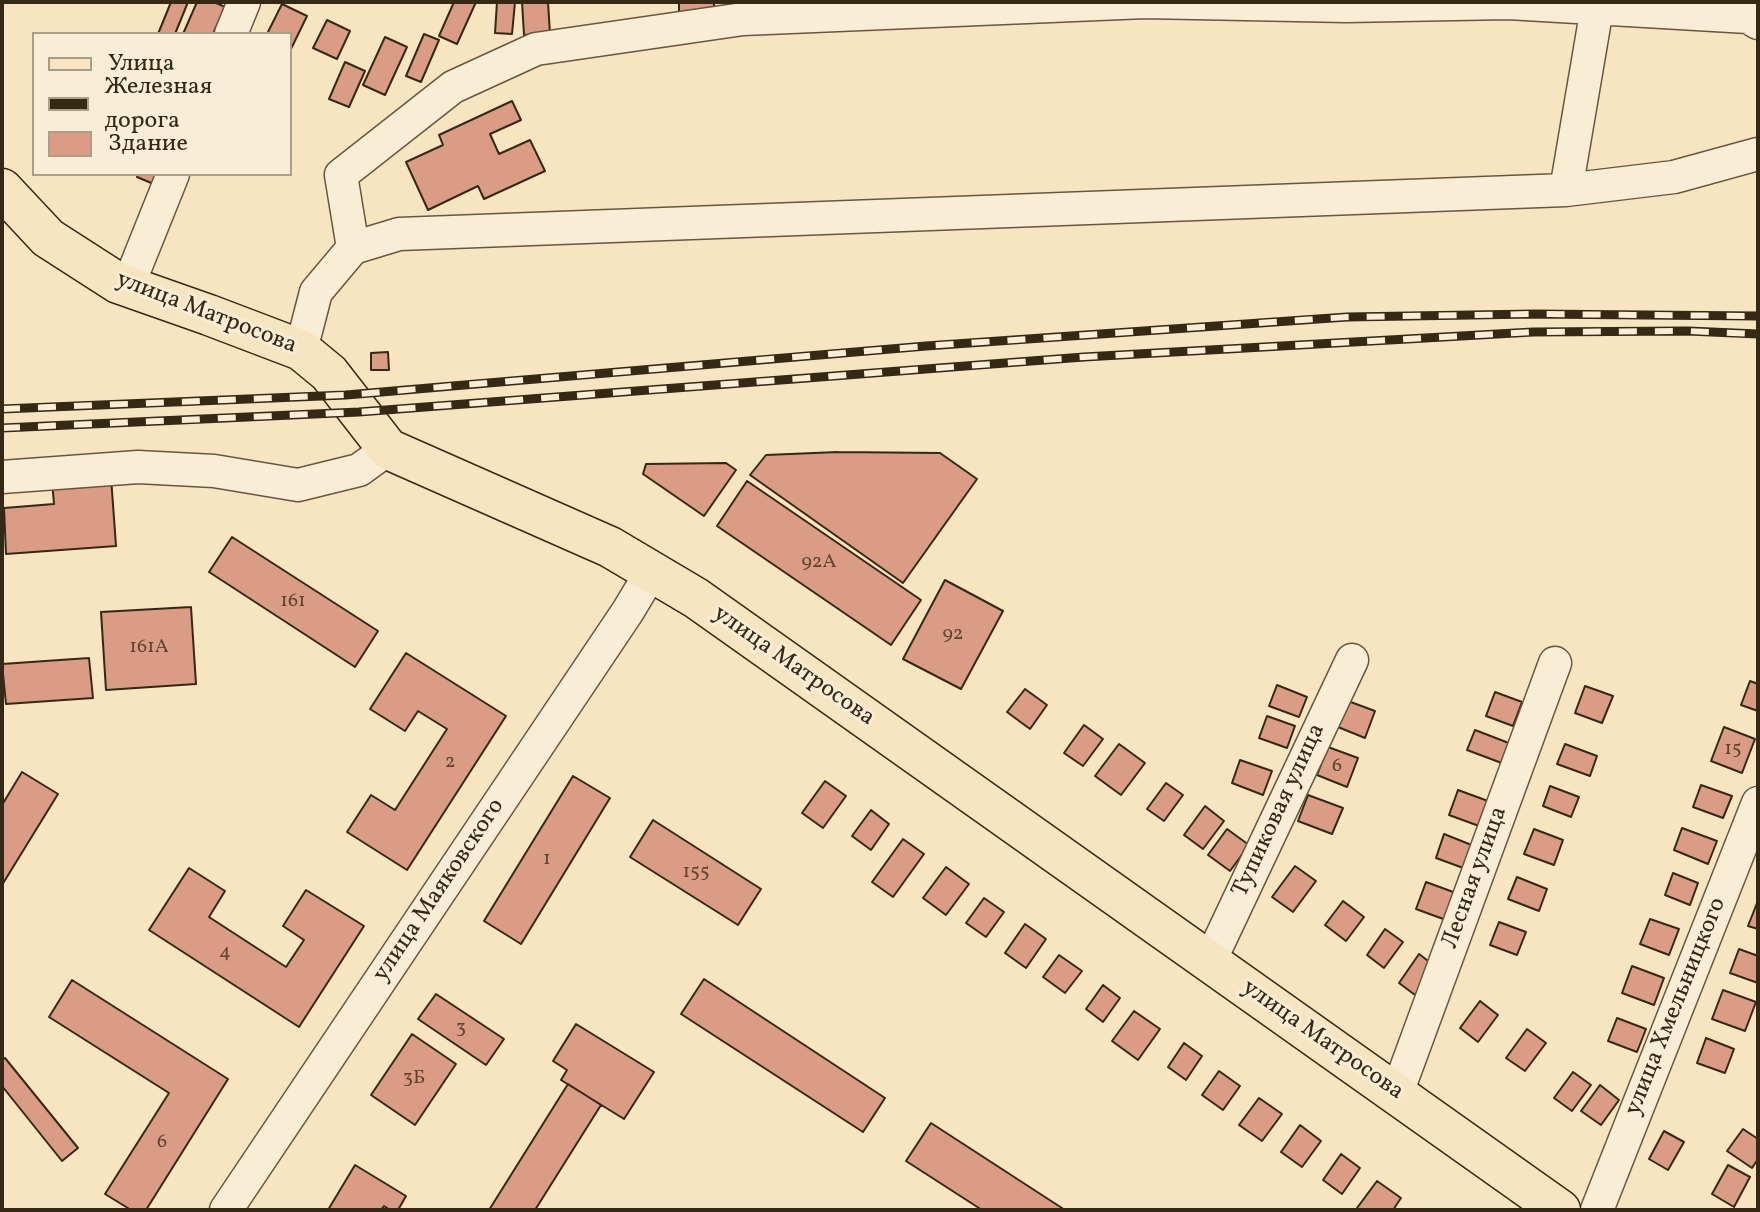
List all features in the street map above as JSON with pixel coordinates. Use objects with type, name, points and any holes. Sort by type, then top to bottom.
[{"type":"main road","name":"улица Матросова","points":[[2,189],[48,238],[118,283],[301,350],[329,373],[388,449],[610,547],[696,598],[1560,1210]]},
{"type":"street","points":[[232,32],[244,2]]},
{"type":"street","points":[[353,248],[341,175],[453,87],[536,49],[743,19],[1145,2],[1346,6],[1598,5],[1748,17],[1758,23]]},
{"type":"street","points":[[1566,190],[1598,5]]},
{"type":"street","points":[[301,350],[316,292],[353,248],[399,234],[1566,190],[1674,177],[1758,154]]},
{"type":"street","points":[[128,286],[172,176]]},
{"type":"street","points":[[2,477],[138,467],[214,471],[298,485],[359,470],[388,449]]},
{"type":"street","name":"улица Маяковского","points":[[226,1210],[652,571]]},
{"type":"street","name":"Тупиковая улица","points":[[1209,963],[1352,660]]},
{"type":"street","name":"Лесная улица","points":[[1397,1093],[1555,663]]},
{"type":"street","name":"улица Хмельницкого","points":[[1597,1210],[1758,803]]},
{"type":"building","points":[[171,2],[188,2],[176,32],[159,32]]},
{"type":"building","points":[[197,2],[214,2],[225,7],[214,32],[184,32]]},
{"type":"building","points":[[454,2],[476,2],[457,44],[439,36]]},
{"type":"building","points":[[497,2],[515,2],[512,34],[495,33]]},
{"type":"building","points":[[522,2],[548,2],[550,34],[524,35]]},
{"type":"building","points":[[679,2],[714,2],[714,13],[679,14]]},
{"type":"building","points":[[282,4],[307,16],[292,47],[292,32],[268,32]]},
{"type":"building","points":[[327,20],[350,31],[337,59],[313,48]]},
{"type":"building","points":[[424,34],[439,40],[421,82],[406,76]]},
{"type":"building","points":[[385,37],[407,47],[385,95],[363,85]]},
{"type":"building","points":[[345,62],[365,71],[349,107],[329,99]]},
{"type":"building","points":[[512,101],[521,120],[490,134],[499,154],[530,140],[545,171],[484,199],[478,186],[428,210],[406,162],[443,145],[439,135]]},
{"type":"building","points":[[137,176],[159,176],[156,185]]},
{"type":"building","points":[[388,352],[389,370],[371,370],[371,353]]},
{"type":"building","points":[[940,453],[977,479],[903,583],[750,475],[766,455]]},
{"type":"building","points":[[726,463],[736,470],[704,516],[643,474],[646,464]]},
{"type":"building","points":[[111,477],[116,546],[6,554],[4,508],[54,504],[52,481]]},
{"type":"building","points":[[747,481],[921,600],[891,645],[717,526]]},
{"type":"building","points":[[232,537],[378,631],[355,667],[209,572]]},
{"type":"building","points":[[945,580],[1003,611],[961,689],[903,659]]},
{"type":"building","points":[[191,607],[196,684],[106,690],[101,612]]},
{"type":"building","points":[[406,653],[506,716],[407,870],[347,832],[371,795],[395,810],[447,729],[418,711],[405,731],[370,709]]},
{"type":"building","points":[[89,658],[93,698],[6,704],[2,664]]},
{"type":"building","points":[[1750,681],[1758,684],[1758,711],[1741,705]]},
{"type":"building","points":[[1277,685],[1307,697],[1299,717],[1269,706]]},
{"type":"building","points":[[1585,686],[1613,696],[1602,723],[1575,713]]},
{"type":"building","points":[[1025,689],[1047,705],[1030,729],[1007,712]]},
{"type":"building","points":[[1495,692],[1522,702],[1513,726],[1486,716]]},
{"type":"building","points":[[1348,701],[1375,711],[1365,738],[1338,727]]},
{"type":"building","points":[[1267,716],[1295,726],[1287,748],[1259,738]]},
{"type":"building","points":[[1084,725],[1103,739],[1083,766],[1064,753]]},
{"type":"building","points":[[1724,727],[1755,739],[1742,773],[1711,761]]},
{"type":"building","points":[[1475,730],[1514,745],[1507,765],[1467,750]]},
{"type":"building","points":[[1119,744],[1145,763],[1121,795],[1095,776]]},
{"type":"building","points":[[1565,744],[1597,756],[1590,776],[1557,764]]},
{"type":"building","points":[[1328,747],[1358,758],[1347,787],[1317,775]]},
{"type":"building","points":[[1240,760],[1272,771],[1263,795],[1232,783]]},
{"type":"building","points":[[22,772],[58,794],[2,885],[2,805]]},
{"type":"building","points":[[573,776],[610,798],[521,944],[484,921]]},
{"type":"building","points":[[825,781],[846,796],[823,828],[802,813]]},
{"type":"building","points":[[1166,783],[1183,795],[1164,821],[1147,809]]},
{"type":"building","points":[[1701,785],[1732,796],[1723,818],[1693,807]]},
{"type":"building","points":[[1550,786],[1579,797],[1571,817],[1543,806]]},
{"type":"building","points":[[1458,790],[1488,801],[1479,826],[1449,815]]},
{"type":"building","points":[[1308,795],[1343,808],[1332,834],[1298,821]]},
{"type":"building","points":[[1205,806],[1224,821],[1203,849],[1184,835]]},
{"type":"building","points":[[871,810],[889,824],[871,850],[852,836]]},
{"type":"building","points":[[653,820],[761,889],[738,925],[630,857]]},
{"type":"building","points":[[1682,828],[1717,841],[1708,864],[1674,850]]},
{"type":"building","points":[[1227,829],[1249,845],[1230,871],[1208,855]]},
{"type":"building","points":[[1534,829],[1563,840],[1554,865],[1524,854]]},
{"type":"building","points":[[1444,834],[1474,846],[1466,869],[1436,858]]},
{"type":"building","points":[[903,839],[924,854],[893,897],[872,882]]},
{"type":"building","points":[[1295,866],[1316,881],[1293,912],[1272,897]]},
{"type":"building","points":[[946,867],[969,884],[946,915],[923,898]]},
{"type":"building","points":[[189,868],[225,891],[209,917],[286,967],[304,940],[283,926],[306,890],[364,926],[299,1027],[149,930]]},
{"type":"building","points":[[1673,873],[1698,883],[1690,905],[1665,895]]},
{"type":"building","points":[[1517,877],[1547,889],[1539,911],[1508,899]]},
{"type":"building","points":[[1426,882],[1456,893],[1446,920],[1416,909]]},
{"type":"building","points":[[984,898],[1004,912],[986,937],[966,923]]},
{"type":"building","points":[[1343,901],[1364,917],[1346,941],[1325,925]]},
{"type":"building","points":[[1758,903],[1758,929],[1748,926]]},
{"type":"building","points":[[1650,919],[1679,929],[1669,955],[1640,944]]},
{"type":"building","points":[[1499,922],[1526,932],[1517,955],[1490,945]]},
{"type":"building","points":[[1025,924],[1046,939],[1026,968],[1005,953]]},
{"type":"building","points":[[1385,929],[1403,942],[1384,968],[1367,955]]},
{"type":"building","points":[[1739,949],[1758,956],[1758,983],[1730,973]]},
{"type":"building","points":[[1419,954],[1436,967],[1415,995],[1399,983]]},
{"type":"building","points":[[1059,955],[1082,971],[1065,993],[1043,977]]},
{"type":"building","points":[[1632,966],[1664,978],[1654,1005],[1622,993]]},
{"type":"building","points":[[704,979],[885,1098],[863,1132],[681,1014]]},
{"type":"building","points":[[72,980],[228,1079],[146,1210],[131,1210],[105,1194],[169,1093],[49,1017]]},
{"type":"building","points":[[1103,985],[1120,998],[1103,1022],[1086,1009]]},
{"type":"building","points":[[1723,990],[1756,1002],[1745,1031],[1712,1019]]},
{"type":"building","points":[[436,994],[504,1039],[486,1065],[418,1019]]},
{"type":"building","points":[[1480,1001],[1498,1015],[1478,1042],[1460,1028]]},
{"type":"building","points":[[1134,1011],[1160,1029],[1138,1060],[1112,1041]]},
{"type":"building","points":[[1617,1018],[1646,1029],[1637,1052],[1608,1041]]},
{"type":"building","points":[[576,1024],[654,1072],[624,1119],[561,1080],[567,1070],[553,1061]]},
{"type":"building","points":[[1527,1029],[1546,1043],[1525,1071],[1506,1058]]},
{"type":"building","points":[[412,1034],[456,1064],[415,1125],[371,1095]]},
{"type":"building","points":[[1706,1038],[1734,1049],[1725,1073],[1697,1063]]},
{"type":"building","points":[[1184,1043],[1202,1056],[1186,1080],[1168,1067]]},
{"type":"building","points":[[5,1058],[78,1148],[62,1161],[2,1086],[2,1060]]},
{"type":"building","points":[[1219,1071],[1240,1086],[1223,1110],[1202,1095]]},
{"type":"building","points":[[1573,1072],[1591,1085],[1572,1111],[1554,1098]]},
{"type":"building","points":[[568,1084],[601,1105],[535,1210],[489,1210]]},
{"type":"building","points":[[1600,1085],[1619,1100],[1601,1125],[1581,1111]]},
{"type":"building","points":[[1259,1098],[1282,1114],[1262,1141],[1239,1125]]},
{"type":"building","points":[[931,1123],[1065,1210],[982,1210],[906,1161]]},
{"type":"building","points":[[1300,1125],[1321,1141],[1302,1167],[1281,1152]]},
{"type":"building","points":[[1743,1129],[1758,1139],[1758,1159],[1752,1168],[1727,1151]]},
{"type":"building","points":[[1664,1131],[1684,1142],[1668,1170],[1649,1159]]},
{"type":"building","points":[[1341,1154],[1360,1168],[1342,1194],[1323,1180]]},
{"type":"building","points":[[355,1165],[406,1196],[398,1210],[384,1206],[381,1210],[328,1210]]},
{"type":"building","points":[[1728,1165],[1750,1177],[1734,1207],[1712,1194]]},
{"type":"building","points":[[1377,1181],[1401,1198],[1393,1210],[1360,1210],[1357,1208]]},
{"type":"railway","points":[[2,409],[346,395],[926,346],[1347,317],[1534,314],[1758,316]]},
{"type":"railway","points":[[2,428],[359,412],[1084,357],[1533,332],[1758,334]]}]
